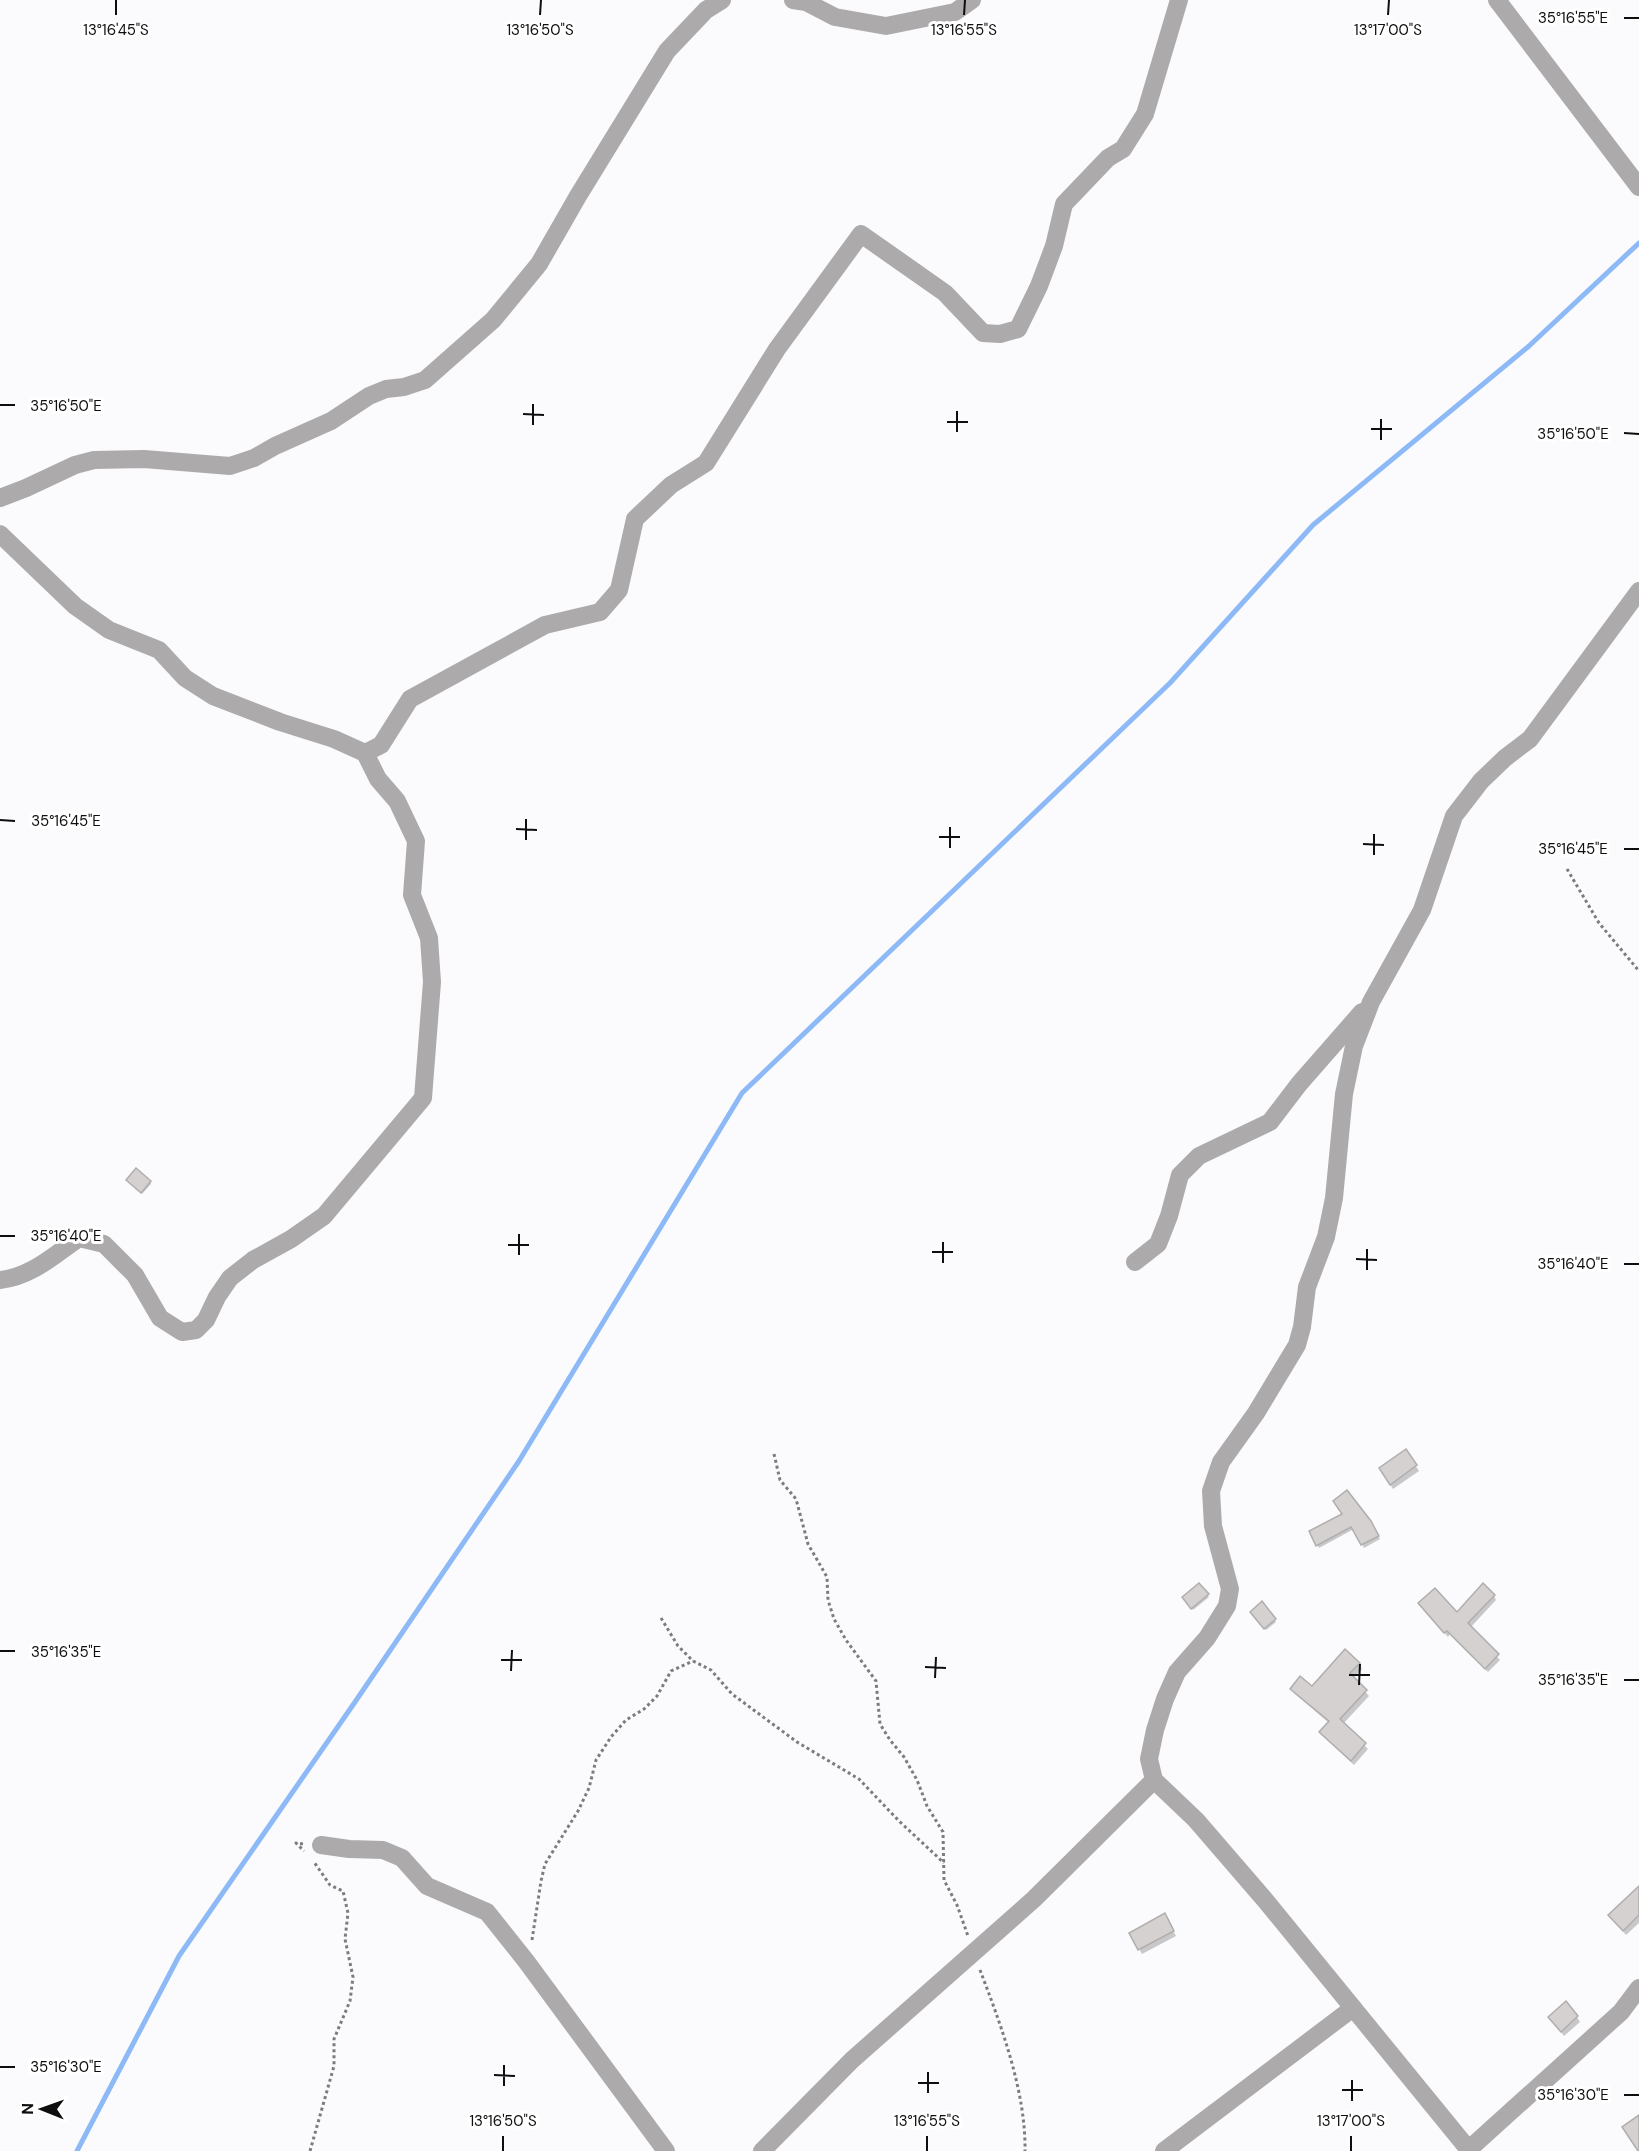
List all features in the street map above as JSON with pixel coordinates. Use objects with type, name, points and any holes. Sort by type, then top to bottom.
[{"type":"street","points":[[0,498],[75,465],[94,460],[144,459],[230,466],[254,458],[331,421],[369,396],[386,389],[404,387],[425,380],[493,320],[539,264],[667,51],[706,10],[722,0]]},
{"type":"street","points":[[793,0],[806,2],[835,17],[886,26],[955,12],[972,0]]},
{"type":"street","points":[[365,753],[381,745],[410,699],[545,625],[600,612],[619,590],[635,519],[671,484],[706,463],[777,349],[861,234],[945,293],[983,333],[1000,334],[1018,328],[1039,286],[1054,246],[1064,204],[1108,158],[1123,149],[1145,114],[1179,0]]},
{"type":"street","points":[[1497,0],[1639,188]]},
{"type":"street","points":[[0,534],[75,606],[109,630],[159,650],[185,678],[213,696],[280,722],[334,739],[365,753],[378,779],[397,801],[416,841],[412,895],[429,938],[432,982],[423,1098],[324,1216],[291,1239],[253,1260],[230,1278],[217,1297],[207,1320],[196,1330],[182,1332],[160,1318],[135,1275],[104,1244],[79,1238],[30,1273],[0,1280]]},
{"type":"street","points":[[1639,591],[1530,739],[1505,758],[1482,781],[1454,816],[1422,910],[1371,1002],[1352,1055],[1344,1094],[1334,1198],[1326,1237],[1306,1287],[1302,1327],[1297,1344],[1256,1413],[1221,1462],[1211,1491],[1213,1526],[1230,1589],[1227,1606],[1207,1638],[1177,1672],[1155,1730],[1149,1759],[1154,1780],[1196,1820],[1265,1900],[1468,2150],[1621,2012],[1639,1989]]},
{"type":"street","points":[[1135,1262],[1158,1244],[1170,1216],[1180,1175],[1199,1156],[1270,1122],[1299,1084],[1371,1002]]},
{"type":"street","points":[[762,2151],[852,2060],[1034,1899],[1154,1780]]},
{"type":"street","points":[[321,1845],[383,1850],[402,1858],[427,1886],[487,1912],[526,1961],[666,2151]]},
{"type":"street","points":[[1164,2151],[1353,2008]]},
{"type":"path","points":[[1567,869],[1599,923],[1639,971]]},
{"type":"path","points":[[774,1454],[780,1480],[796,1499],[808,1544],[827,1577],[828,1600],[834,1619],[846,1640],[876,1681],[880,1724],[904,1757],[917,1780],[927,1806],[944,1832],[944,1880],[957,1905],[1001,2027],[1025,2128],[1025,2151]]},
{"type":"path","points":[[661,1618],[678,1646],[693,1661],[711,1670],[732,1694],[797,1742],[859,1779],[944,1863]]},
{"type":"path","points":[[526,1961],[534,1933],[545,1864],[578,1811],[589,1788],[596,1760],[626,1720],[644,1709],[657,1695],[670,1671],[693,1661]]},
{"type":"path","points":[[310,2151],[334,2066],[334,2039],[350,2001],[353,1977],[345,1939],[348,1913],[343,1891],[330,1885],[309,1855],[296,1843],[321,1845]]},
{"type":"building","points":[[136,1168],[151,1181],[141,1193],[126,1180]]},
{"type":"building","points":[[1406,1449],[1417,1465],[1390,1485],[1379,1468]]},
{"type":"building","points":[[1347,1490],[1371,1521],[1379,1536],[1361,1545],[1351,1527],[1316,1546],[1309,1531],[1342,1514],[1333,1501]]},
{"type":"building","points":[[1199,1583],[1209,1594],[1191,1609],[1182,1597]]},
{"type":"building","points":[[1483,1583],[1495,1595],[1468,1623],[1499,1654],[1485,1669],[1447,1631],[1444,1633],[1418,1603],[1435,1588],[1457,1612]]},
{"type":"building","points":[[1262,1601],[1276,1619],[1264,1629],[1250,1612]]},
{"type":"building","points":[[1345,1649],[1360,1663],[1350,1673],[1367,1690],[1340,1719],[1366,1743],[1351,1761],[1319,1732],[1329,1721],[1290,1689],[1300,1676],[1312,1686]]},
{"type":"building","points":[[1639,1886],[1639,1915],[1623,1931],[1608,1915]]},
{"type":"building","points":[[1165,1913],[1174,1931],[1138,1950],[1129,1933]]},
{"type":"building","points":[[1566,2001],[1578,2016],[1561,2032],[1548,2017]]},
{"type":"building","points":[[1639,2115],[1639,2151],[1638,2151],[1622,2127]]},
{"type":"waterway","points":[[77,2151],[179,1956],[519,1461],[742,1093],[1170,683],[1313,525],[1529,346],[1639,243]]}]
